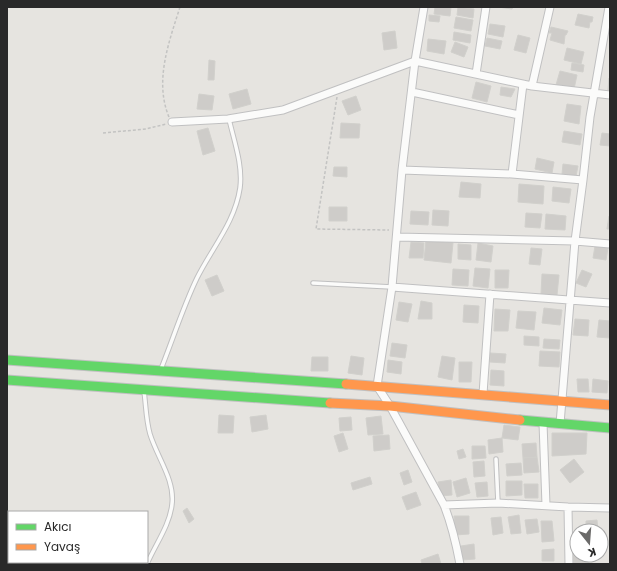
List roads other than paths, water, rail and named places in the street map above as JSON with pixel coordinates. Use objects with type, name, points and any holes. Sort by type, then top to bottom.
[{"type":"street","points":[[424,7],[415,61],[402,170],[392,287],[377,386],[390,406],[444,505],[451,521],[460,564]]},
{"type":"street","points":[[476,74],[486,7]]},
{"type":"street","points":[[532,86],[550,7]]},
{"type":"street","points":[[560,424],[575,241],[584,180],[593,93],[609,7]]},
{"type":"street","points":[[172,122],[228,119],[282,110],[415,61],[532,86],[610,95]]},
{"type":"street","points":[[512,174],[523,84]]},
{"type":"street","points":[[412,92],[519,115]]},
{"type":"street","points":[[402,170],[512,174],[584,180]]},
{"type":"street","points":[[397,234],[575,241],[610,244]]},
{"type":"street","points":[[392,287],[610,303]]},
{"type":"street","points":[[483,394],[490,294]]},
{"type":"street","points":[[7,360],[160,372],[377,386],[610,405]]},
{"type":"street","points":[[7,380],[390,406],[543,423],[610,428]]},
{"type":"street","points":[[543,423],[546,505]]},
{"type":"street","points":[[444,505],[498,503],[610,508]]},
{"type":"street","points":[[568,507],[569,564]]},
{"type":"lane","points":[[160,372],[197,278],[229,222],[240,189],[240,169],[228,119]]},
{"type":"lane","points":[[313,283],[392,287]]},
{"type":"lane","points":[[144,390],[150,433],[170,482],[172,493],[170,514],[148,562]]},
{"type":"lane","points":[[496,459],[498,503]]}]
